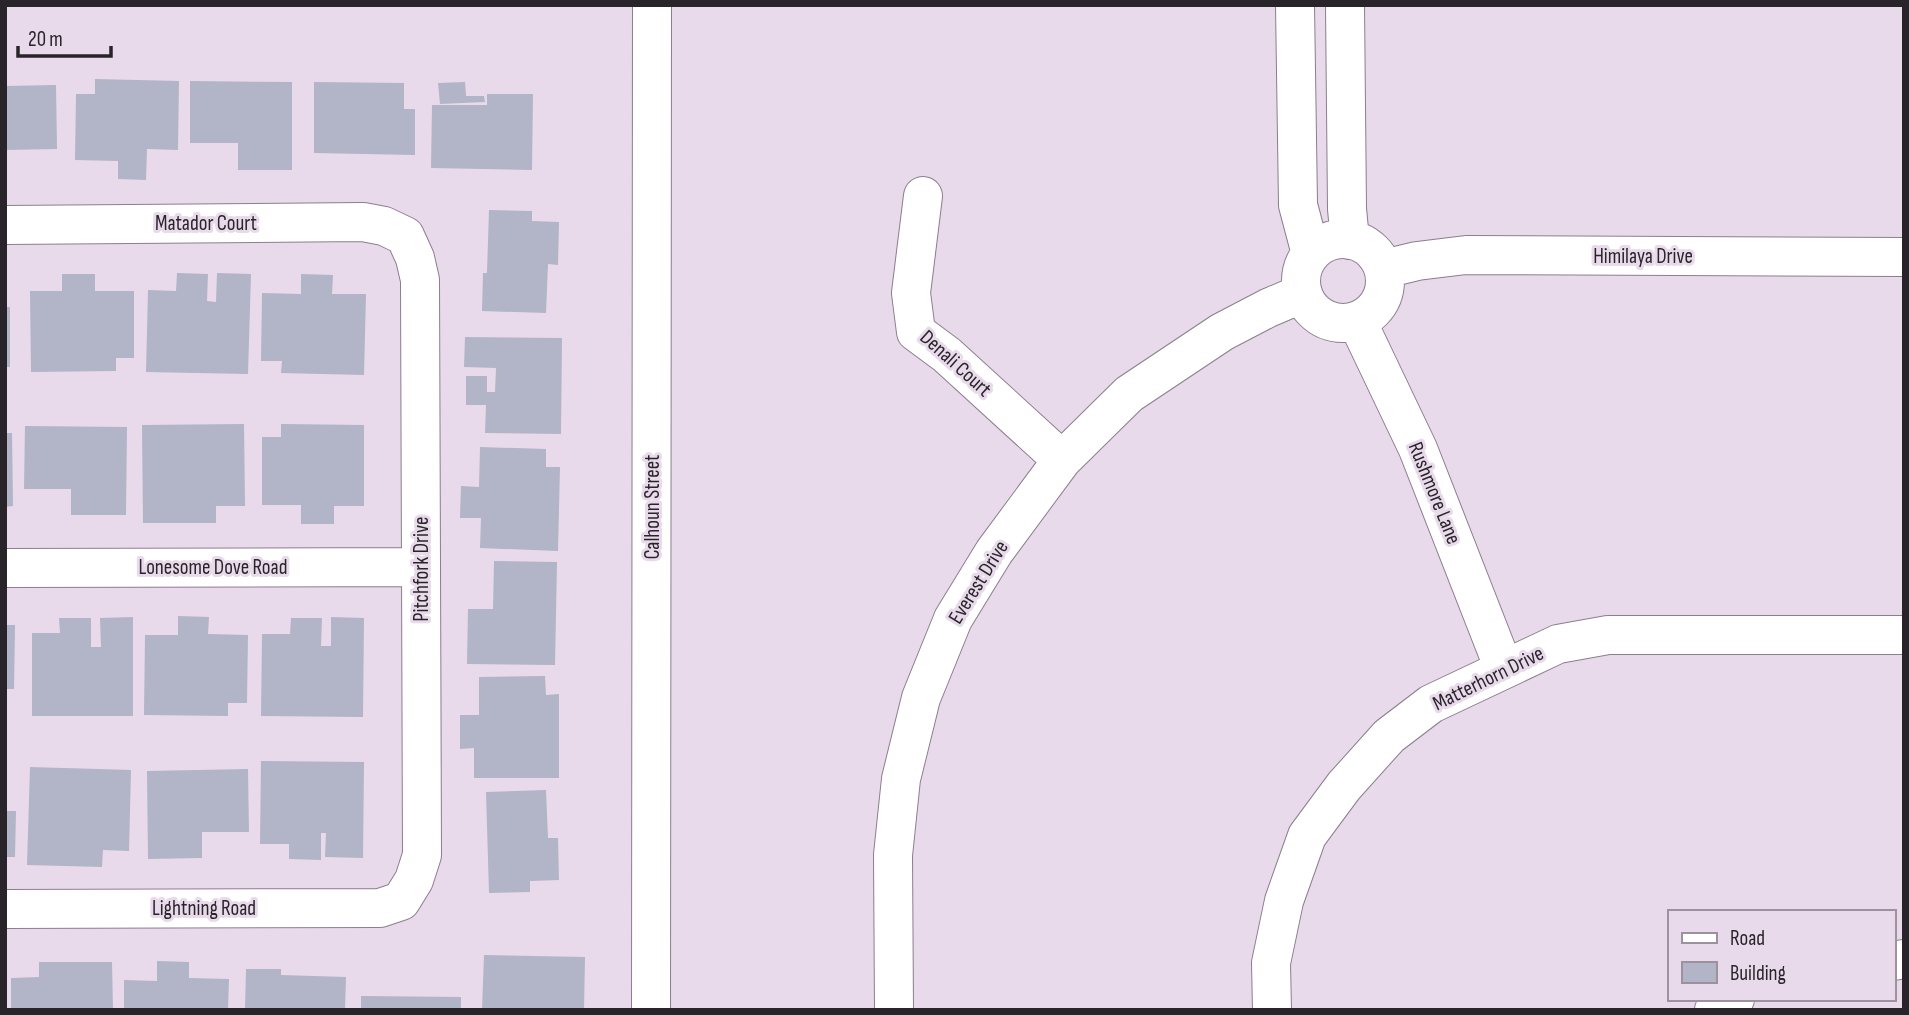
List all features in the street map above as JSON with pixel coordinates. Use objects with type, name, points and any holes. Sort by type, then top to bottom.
[{"type":"street","name":"Calhoun Street","points":[[651,1010],[652,5]]},
{"type":"street","points":[[1296,5],[1298,205],[1311,254]]},
{"type":"street","points":[[1345,5],[1347,209],[1350,240]]},
{"type":"street","points":[[1297,124],[1346,122]]},
{"type":"street","name":"Denali Court","points":[[923,196],[911,293],[916,331],[947,355],[1062,460]]},
{"type":"street","name":"Matador Court","points":[[5,225],[363,222],[384,226],[405,236]]},
{"type":"street","name":"Pitchfork Drive","points":[[401,901],[414,880],[422,855],[420,280],[415,258],[405,236]]},
{"type":"street","points":[[1339,239],[1350,240],[1361,243],[1378,258],[1384,269],[1383,294],[1377,306],[1357,321],[1330,321],[1309,305],[1303,293],[1301,279],[1304,266],[1319,246],[1339,239]]},
{"type":"street","name":"Himilaya Drive","points":[[1384,269],[1417,261],[1466,255],[1904,257]]},
{"type":"street","name":"Everest Drive","points":[[894,1010],[893,855],[901,779],[921,698],[953,619],[994,552],[1062,460],[1129,394],[1222,332],[1303,293]]},
{"type":"street","name":"Rushmore Lane","points":[[1357,321],[1418,449],[1504,669]]},
{"type":"street","name":"Lonesome Dove Road","points":[[5,568],[421,567]]},
{"type":"street","name":"Matterhorn Drive","points":[[1272,1010],[1273,951],[1284,901],[1307,835],[1344,786],[1389,736],[1431,704],[1558,644],[1608,635],[1904,635]]},
{"type":"street","name":"Lightning Road","points":[[5,909],[380,908],[401,901]]},
{"type":"street","points":[[1714,1010],[1731,1001]]},
{"type":"building","points":[[95,79],[179,81],[178,150],[147,149],[146,180],[118,179],[118,161],[75,160],[76,94],[95,94]]},
{"type":"building","points":[[190,81],[292,82],[292,170],[238,170],[238,143],[190,143]]},
{"type":"building","points":[[314,82],[404,83],[404,109],[415,109],[415,155],[314,153]]},
{"type":"building","points":[[465,82],[466,96],[484,96],[485,102],[440,104],[438,83]]},
{"type":"building","points":[[56,85],[57,149],[5,150],[5,86]]},
{"type":"building","points":[[487,94],[533,94],[532,170],[431,168],[432,105],[487,105]]},
{"type":"building","points":[[489,210],[532,211],[532,221],[559,222],[558,265],[548,264],[546,313],[482,311],[483,273],[487,273]]},
{"type":"building","points":[[177,273],[208,274],[207,301],[216,302],[217,273],[251,274],[248,374],[146,372],[148,290],[176,291]]},
{"type":"building","points":[[62,274],[95,274],[95,291],[134,291],[134,358],[116,358],[116,371],[31,372],[30,291],[62,291]]},
{"type":"building","points":[[301,274],[333,275],[332,294],[366,294],[364,375],[281,373],[282,361],[261,361],[262,293],[301,294]]},
{"type":"building","points":[[5,307],[10,307],[10,367],[5,367]]},
{"type":"building","points":[[465,337],[562,338],[561,434],[485,433],[486,405],[466,405],[466,376],[487,376],[487,392],[495,392],[496,368],[464,367]]},
{"type":"building","points":[[244,424],[245,506],[216,506],[216,523],[143,523],[142,425]]},
{"type":"building","points":[[281,424],[364,425],[364,506],[334,506],[334,524],[301,524],[301,505],[262,505],[262,437],[281,437]]},
{"type":"building","points":[[25,426],[127,427],[126,515],[71,515],[71,489],[24,489]]},
{"type":"building","points":[[5,433],[12,433],[13,506],[5,507]]},
{"type":"building","points":[[480,447],[546,449],[546,467],[560,467],[558,551],[480,548],[481,518],[460,518],[461,486],[479,487]]},
{"type":"building","points":[[494,561],[557,562],[555,665],[467,664],[468,609],[493,609]]},
{"type":"building","points":[[178,616],[209,617],[208,634],[248,635],[247,703],[228,703],[228,716],[144,715],[145,635],[178,635]]},
{"type":"building","points":[[133,617],[133,716],[32,716],[32,633],[60,633],[59,618],[91,618],[91,647],[101,647],[100,618]]},
{"type":"building","points":[[331,617],[364,618],[363,717],[261,716],[262,634],[290,634],[291,618],[322,618],[321,646],[331,646]]},
{"type":"building","points":[[5,625],[15,625],[14,689],[5,689]]},
{"type":"building","points":[[545,676],[546,695],[559,694],[559,778],[474,778],[474,748],[460,749],[460,715],[479,715],[479,677]]},
{"type":"building","points":[[261,761],[364,762],[363,858],[325,857],[326,833],[321,833],[321,860],[289,859],[289,844],[260,844]]},
{"type":"building","points":[[30,767],[131,770],[129,851],[103,850],[102,867],[27,865]]},
{"type":"building","points":[[248,769],[249,832],[202,832],[202,858],[148,859],[147,771]]},
{"type":"building","points":[[546,790],[548,838],[558,838],[559,880],[530,881],[530,892],[489,893],[486,792]]},
{"type":"building","points":[[5,811],[16,811],[15,857],[5,857]]},
{"type":"building","points":[[484,955],[585,957],[584,1010],[482,1010]]},
{"type":"building","points":[[157,961],[189,962],[189,978],[229,979],[228,1010],[124,1010],[124,980],[157,981]]},
{"type":"building","points":[[39,962],[112,962],[113,1010],[11,1010],[11,978],[39,977]]},
{"type":"building","points":[[246,969],[281,969],[281,975],[346,977],[345,1010],[245,1010]]},
{"type":"building","points":[[361,996],[461,997],[461,1010],[361,1010]]}]
